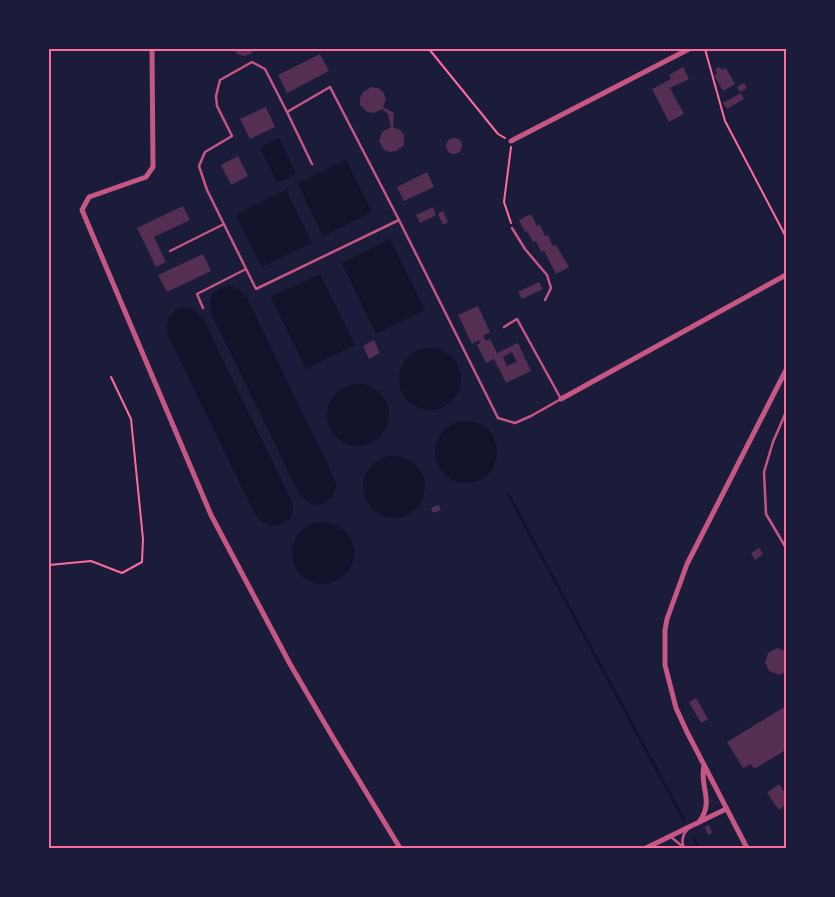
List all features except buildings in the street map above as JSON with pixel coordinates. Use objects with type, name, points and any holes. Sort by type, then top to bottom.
[{"type":"street","points":[[152,49],[153,167],[146,177],[89,197],[82,210],[211,515],[295,673],[400,848]]},
{"type":"street","points":[[511,141],[689,49]]},
{"type":"street","points":[[561,399],[786,275]]},
{"type":"street","points":[[747,848],[680,716],[670,687],[665,665],[664,648],[667,620],[687,564],[786,370]]},
{"type":"street","points":[[698,822],[706,806],[706,792],[701,777],[704,766]]},
{"type":"street","points":[[646,848],[726,809]]},
{"type":"lane","points":[[312,164],[265,69],[252,62],[220,80],[216,96],[217,106],[232,136],[205,152],[199,166],[206,190],[256,289],[399,220]]},
{"type":"lane","points":[[287,112],[330,87],[498,418],[515,423],[561,399],[517,319],[504,327]]},
{"type":"lane","points":[[170,251],[224,224]]},
{"type":"lane","points":[[512,228],[525,249],[546,275],[551,288],[545,300]]},
{"type":"lane","points":[[203,308],[197,294],[246,269]]},
{"type":"lane","points":[[786,412],[773,442],[764,472],[766,514],[786,548]]},
{"type":"lane","points":[[684,848],[682,837],[691,826]]},
{"type":"lane","points":[[670,836],[684,848]]},
{"type":"path","points":[[429,49],[498,134],[511,141],[512,153],[504,202],[512,228]]},
{"type":"path","points":[[705,49],[724,121],[786,237]]},
{"type":"path","points":[[49,565],[91,561],[122,573],[142,562],[144,539],[131,419],[112,377]]},
{"type":"shaded area","points":[[279,138],[296,174],[277,183],[260,147]]},
{"type":"shaded area","points":[[346,160],[372,212],[323,236],[298,184]]},
{"type":"shaded area","points":[[286,190],[312,243],[262,267],[236,215]]},
{"type":"shaded area","points":[[390,239],[425,310],[376,334],[342,263]]},
{"type":"shaded area","points":[[320,274],[355,345],[306,369],[271,297]]},
{"type":"shaded area","points":[[231,286],[238,289],[247,298],[334,478],[336,486],[333,497],[319,505],[311,504],[299,493],[212,315],[210,303],[213,294],[220,288]]},
{"type":"shaded area","points":[[181,308],[194,310],[203,319],[291,500],[293,508],[290,519],[279,525],[267,525],[255,514],[168,336],[168,319]]},
{"type":"shaded area","points":[[424,348],[436,348],[452,357],[459,367],[461,379],[459,391],[452,401],[436,410],[424,410],[413,405],[404,396],[399,385],[399,373],[404,362],[413,353]]},
{"type":"shaded area","points":[[352,384],[364,384],[380,393],[387,403],[389,415],[387,427],[380,437],[364,446],[352,446],[341,441],[332,432],[327,421],[327,409],[332,398],[341,389]]},
{"type":"shaded area","points":[[460,421],[472,421],[488,430],[495,440],[497,452],[495,464],[488,474],[472,483],[460,483],[449,478],[440,469],[435,458],[435,446],[440,435],[449,426]]},
{"type":"shaded area","points":[[388,456],[400,456],[416,465],[423,475],[425,487],[423,499],[416,509],[400,518],[388,518],[377,513],[368,504],[363,493],[363,481],[368,470],[377,461]]},
{"type":"shaded area","points":[[317,522],[329,522],[345,531],[352,541],[354,553],[352,565],[345,575],[329,584],[317,584],[306,579],[297,570],[292,559],[292,547],[297,536],[306,527]]},
{"type":"waterway","points":[[508,494],[684,820]]},
{"type":"waterway","points":[[694,839],[699,848]]}]
